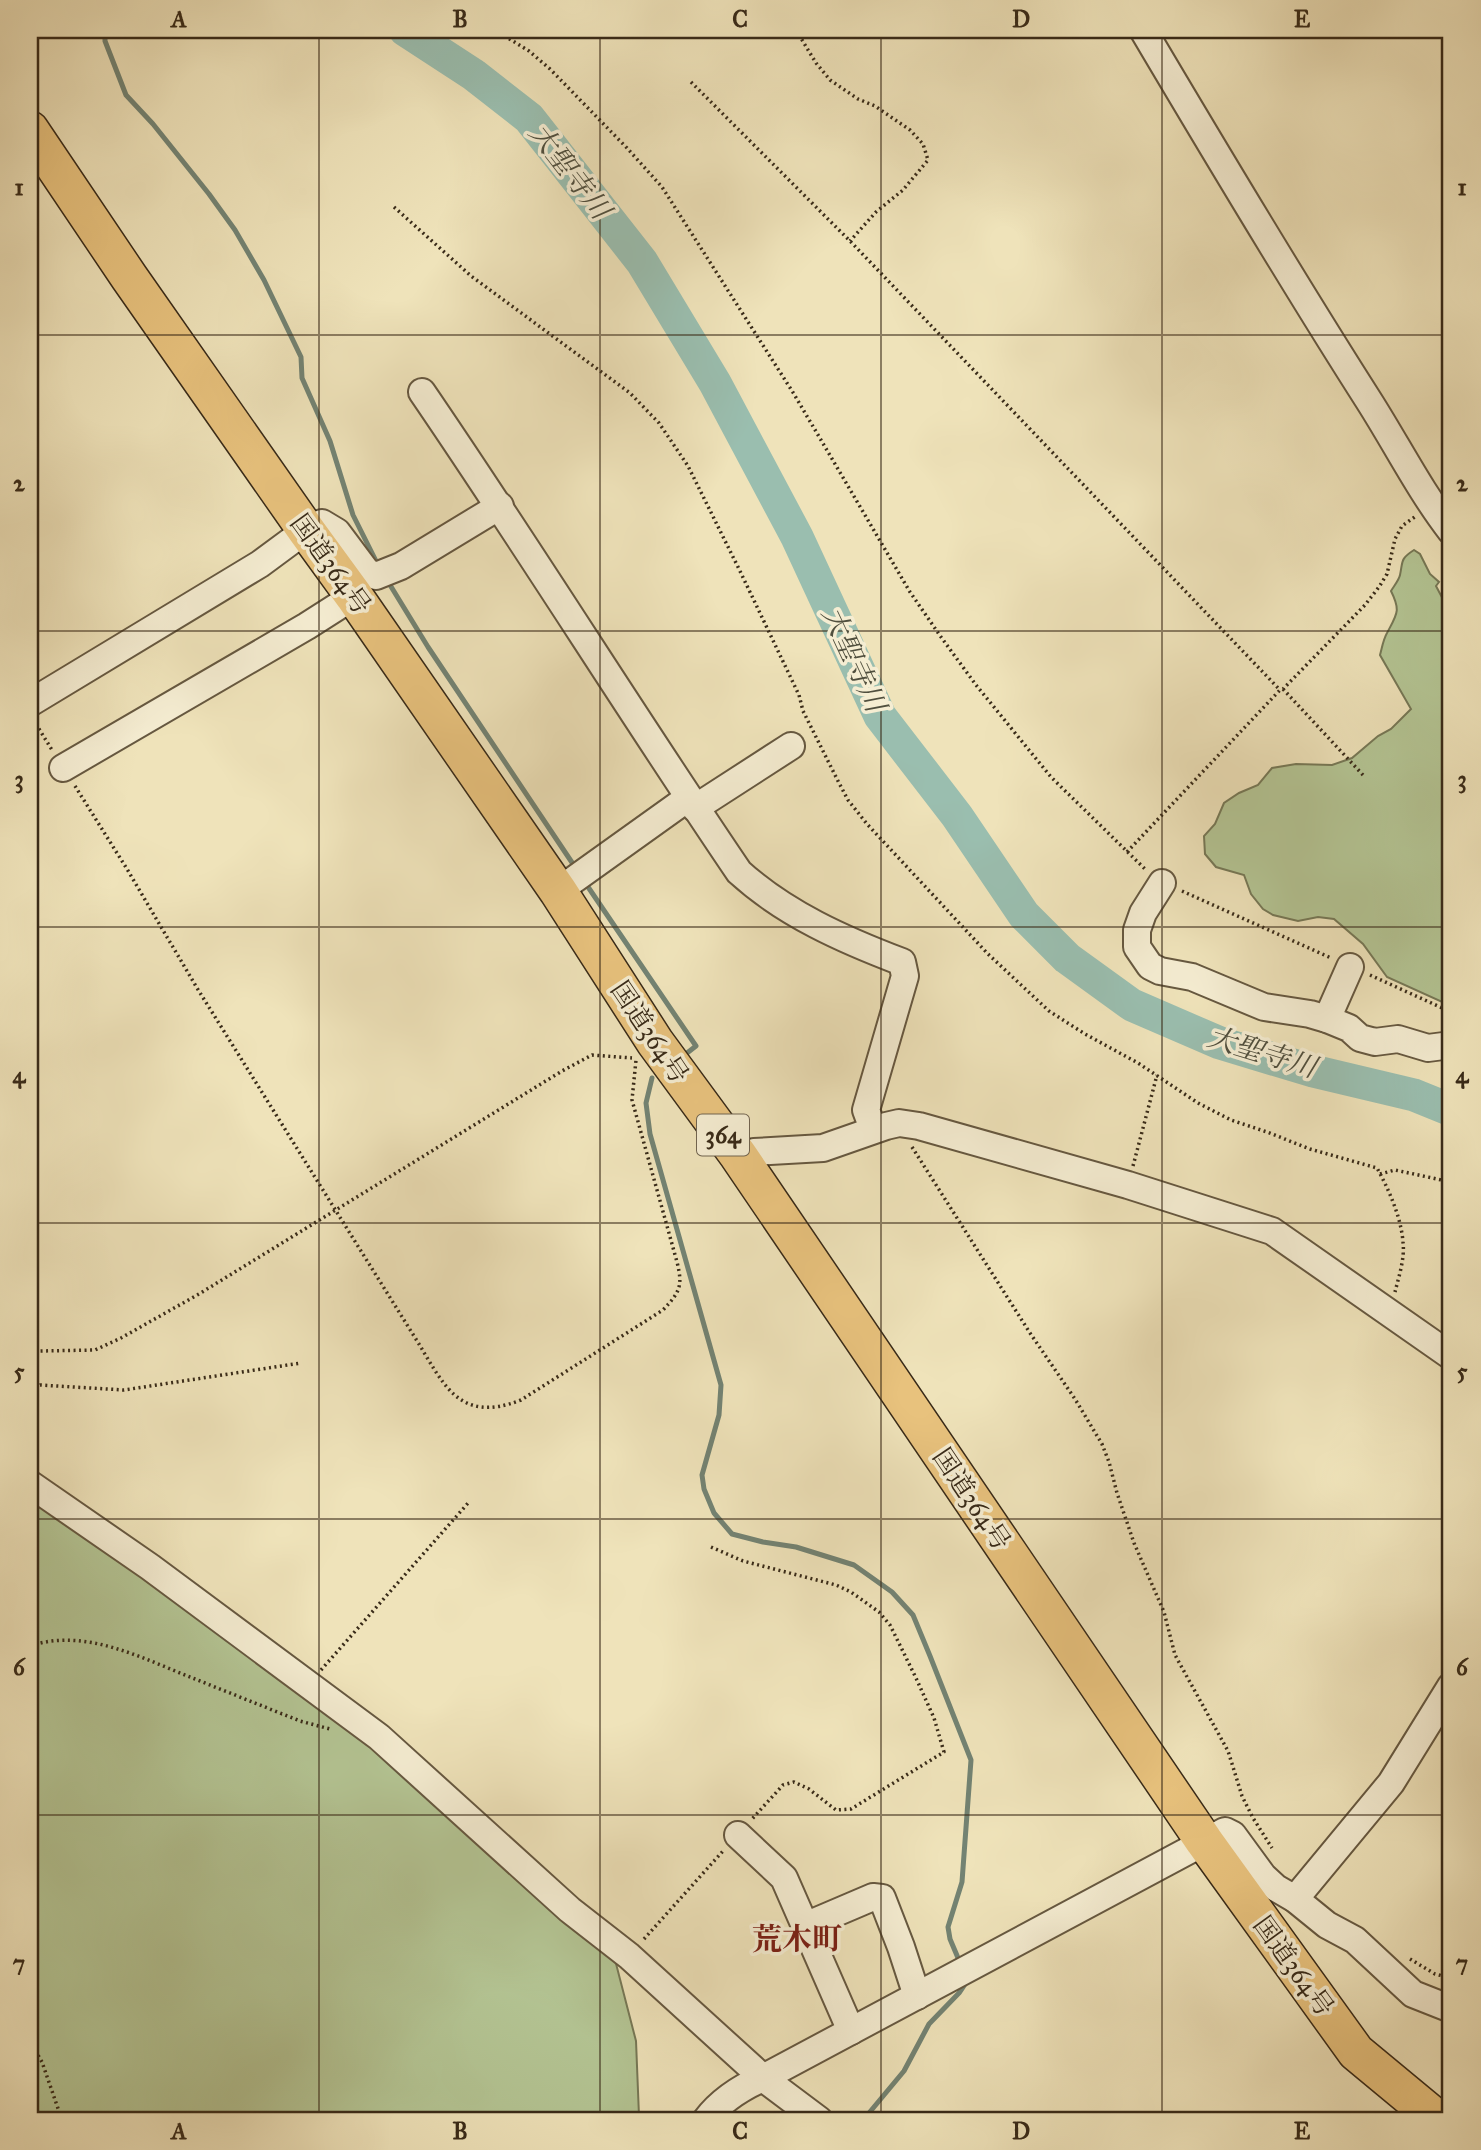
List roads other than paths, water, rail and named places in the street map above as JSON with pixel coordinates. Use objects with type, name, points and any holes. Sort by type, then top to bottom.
[{"type":"highway","name":"国道364号","points":[[30,130],[558,891],[654,1042],[738,1156],[1204,1841],[1356,2052],[1438,2120]]},
{"type":"street","points":[[1143,30],[1260,227],[1385,426],[1442,502],[1451,531]]},
{"type":"street","points":[[422,392],[500,506],[739,873],[801,917],[856,945],[902,962],[905,976],[866,1111],[873,1129]]},
{"type":"street","points":[[32,712],[260,565],[306,530],[322,523],[337,532],[367,572],[376,576],[401,566],[500,506]]},
{"type":"street","points":[[63,768],[354,596]]},
{"type":"street","points":[[558,891],[692,803],[791,746]]},
{"type":"street","points":[[1162,883],[1143,913],[1137,930],[1137,947],[1150,966],[1160,971],[1192,976],[1264,1007],[1327,1019],[1349,1028],[1360,1038],[1375,1042],[1398,1039],[1428,1048],[1451,1045]]},
{"type":"street","points":[[1327,1019],[1350,967]]},
{"type":"street","points":[[738,1156],[754,1152],[823,1147],[873,1129],[899,1123],[919,1126],[1128,1185],[1272,1231],[1451,1356]]},
{"type":"street","points":[[30,1484],[150,1567],[379,1737],[570,1910],[629,1956],[764,2078],[819,2120]]},
{"type":"street","points":[[1295,1899],[1391,1783],[1451,1686]]},
{"type":"street","points":[[706,2120],[726,2098],[746,2085],[764,2078],[1225,1831],[1233,1835],[1263,1876],[1276,1888],[1295,1899],[1326,1925],[1355,1940],[1413,1994],[1451,2009]]},
{"type":"street","points":[[738,1835],[784,1878],[851,2031]]},
{"type":"street","points":[[805,1926],[873,1897],[882,1898],[917,1996]]},
{"type":"waterway","points":[[105,30],[105,41],[126,95],[209,194],[235,230],[264,280],[301,357],[302,378],[330,441],[353,515],[378,565]]},
{"type":"waterway","name":"大聖寺川","points":[[405,30],[474,75],[529,118],[642,262],[715,383],[797,537],[880,716],[957,816],[1024,915],[1067,958],[1132,1005],[1220,1043],[1313,1071],[1414,1095],[1451,1110]]},
{"type":"waterway","points":[[387,580],[428,647],[577,870]]},
{"type":"waterway","points":[[584,881],[696,1046],[687,1053]]},
{"type":"waterway","points":[[652,1078],[646,1103],[650,1134],[721,1385],[719,1415],[702,1475],[704,1489],[714,1513],[732,1534],[796,1547],[854,1565],[892,1592],[913,1615],[971,1760],[962,1882],[948,1927],[961,1965]]},
{"type":"waterway","points":[[875,2120],[869,2113],[904,2071],[929,2024],[967,1981]]},
{"type":"district","name":"荒木町","points":[[797,1939]]}]
